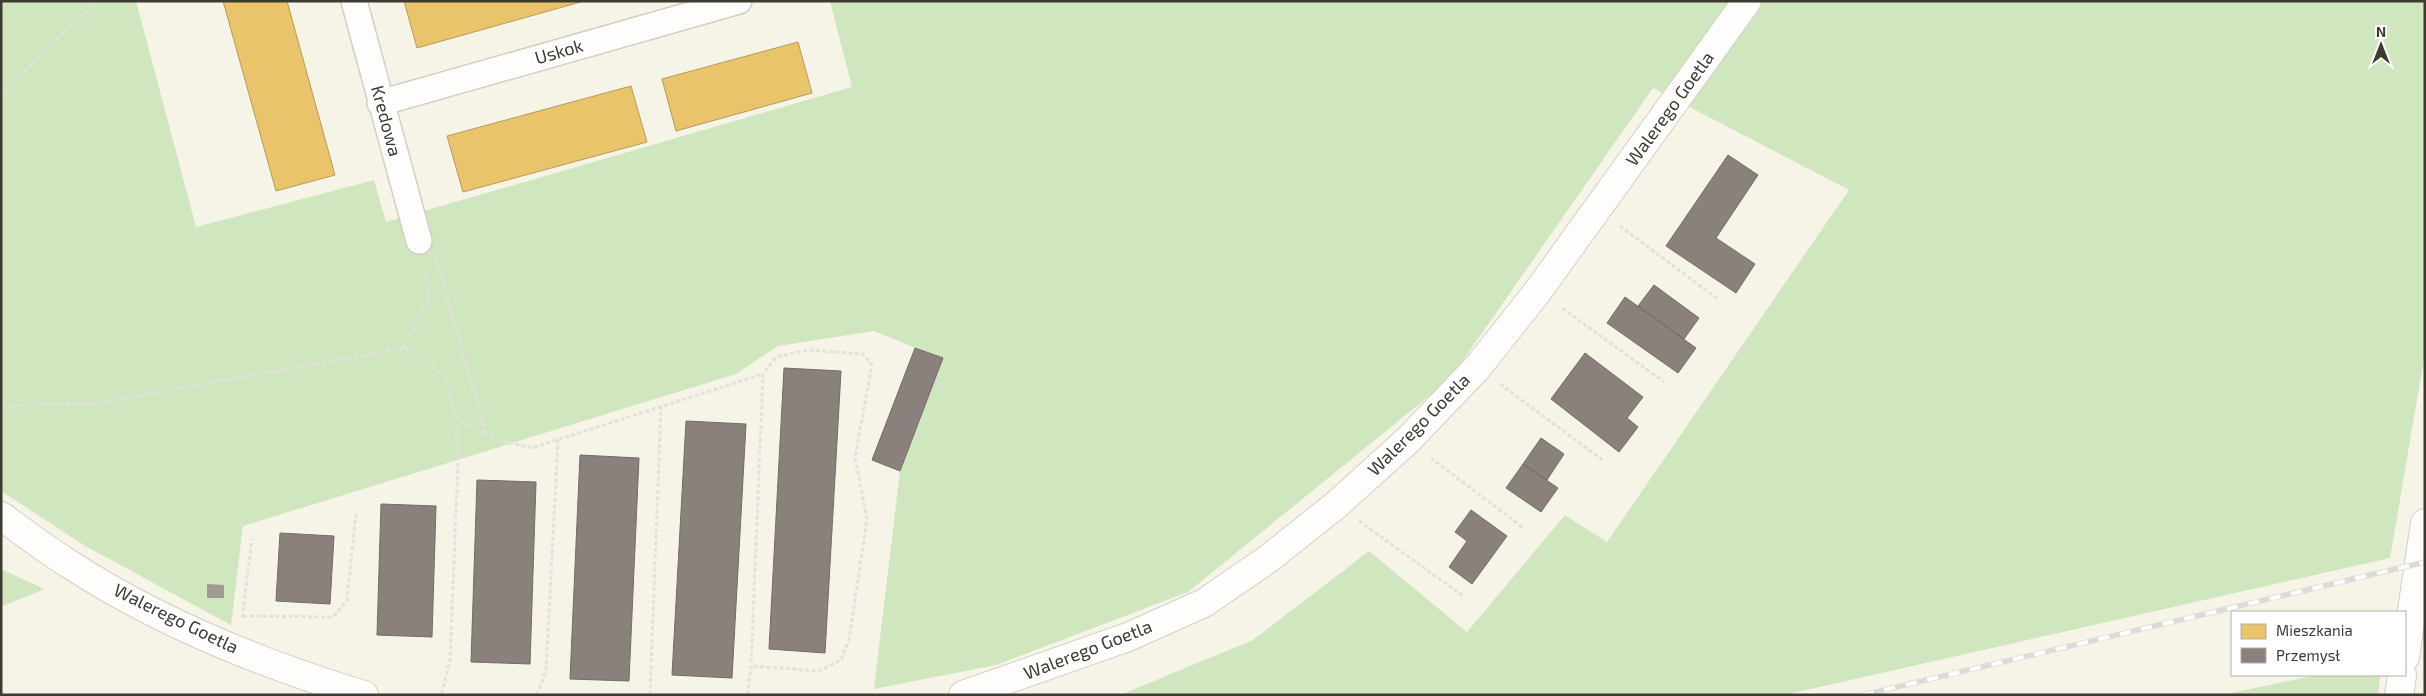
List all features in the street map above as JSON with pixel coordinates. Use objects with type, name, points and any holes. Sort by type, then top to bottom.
[{"type":"street","name":"Kredowa","points":[[354,1],[380,103],[419,240]]},
{"type":"street","name":"Uskok","points":[[380,103],[738,1]]},
{"type":"street","name":"Walerego Goetla","points":[[963,695],[1128,637],[1204,602],[1268,559],[1336,505],[1408,440],[1477,368],[1538,291],[1747,1]]},
{"type":"street","name":"Walerego Goetla","points":[[1,516],[68,563],[133,600],[228,647],[307,678],[364,695]]},
{"type":"street","points":[[2406,650],[2425,523]]},
{"type":"street","points":[[2399,695],[2402,676]]},
{"type":"path","points":[[1,95],[96,1]]},
{"type":"path","points":[[1597,210],[1719,300]]},
{"type":"path","points":[[404,348],[429,297],[419,240]]},
{"type":"path","points":[[419,240],[438,261],[486,434]]},
{"type":"path","points":[[1538,291],[1664,382]]},
{"type":"path","points":[[1,406],[98,403],[404,348],[444,375],[456,418],[458,461],[450,661],[441,695]]},
{"type":"path","points":[[747,695],[751,666],[763,374],[776,357],[808,350],[863,354],[872,365],[855,457],[867,519],[849,640],[841,660],[818,671],[751,666]]},
{"type":"path","points":[[1477,368],[1604,461]]},
{"type":"path","points":[[456,418],[497,440],[532,448],[661,405],[763,374]]},
{"type":"path","points":[[650,695],[661,405]]},
{"type":"path","points":[[537,695],[546,671],[558,440]]},
{"type":"path","points":[[1408,440],[1522,527]]},
{"type":"path","points":[[1336,505],[1463,596]]},
{"type":"path","points":[[243,616],[333,617],[347,600],[356,512]]},
{"type":"path","points":[[228,647],[243,616],[252,539]]},
{"type":"green space","points":[[1,1],[136,1],[196,227],[374,180],[386,222],[852,87],[830,1],[2425,1],[2425,353],[2390,558],[1784,695],[1120,695],[1253,640],[1369,551],[1467,632],[1565,515],[1607,542],[1849,190],[1653,88],[1450,379],[1188,592],[996,665],[874,689],[900,471],[943,359],[874,331],[778,346],[736,374],[243,526],[231,625],[87,547],[1,491]]},
{"type":"green space","points":[[1,569],[44,589],[1,607]]},
{"type":"green space","points":[[2312,676],[2380,676],[2378,695],[2222,695]]},
{"type":"building: Mieszkania","points":[[223,1],[287,1],[335,175],[276,191]]},
{"type":"building: Mieszkania","points":[[404,1],[584,1],[417,48]]},
{"type":"building: Mieszkania","points":[[798,42],[812,93],[676,131],[662,79]]},
{"type":"building: Mieszkania","points":[[631,86],[647,142],[463,192],[447,136]]},
{"type":"building: Przemysł","points":[[1728,155],[1758,175],[1716,238],[1755,264],[1736,293],[1666,246]]},
{"type":"building: Przemysł","points":[[1654,285],[1699,318],[1684,339],[1638,306]]},
{"type":"building: Przemysł","points":[[1625,297],[1696,348],[1678,373],[1607,323]]},
{"type":"building: Przemysł","points":[[915,348],[943,358],[900,471],[872,460]]},
{"type":"building: Przemysł","points":[[1585,353],[1643,397],[1627,418],[1638,427],[1619,452],[1551,399]]},
{"type":"building: Przemysł","points":[[784,368],[841,371],[825,653],[769,649]]},
{"type":"building: Przemysł","points":[[686,421],[746,424],[732,678],[672,675]]},
{"type":"building: Przemysł","points":[[1541,438],[1564,454],[1547,480],[1523,464]]},
{"type":"building: Przemysł","points":[[580,455],[639,458],[629,681],[570,679]]},
{"type":"building: Przemysł","points":[[1523,464],[1558,488],[1541,512],[1506,488]]},
{"type":"building: Przemysł","points":[[477,480],[536,482],[530,664],[471,662]]},
{"type":"building: Przemysł","points":[[381,504],[436,506],[432,637],[377,635]]},
{"type":"building: Przemysł","points":[[1471,510],[1507,536],[1472,584],[1449,567],[1467,541],[1455,532]]},
{"type":"building: Przemysł","points":[[280,533],[334,536],[330,604],[276,601]]},
{"type":"building: Inne","points":[[207,584],[224,585],[224,598],[207,598]]},
{"type":"railway","points":[[1863,695],[2425,562]]}]
